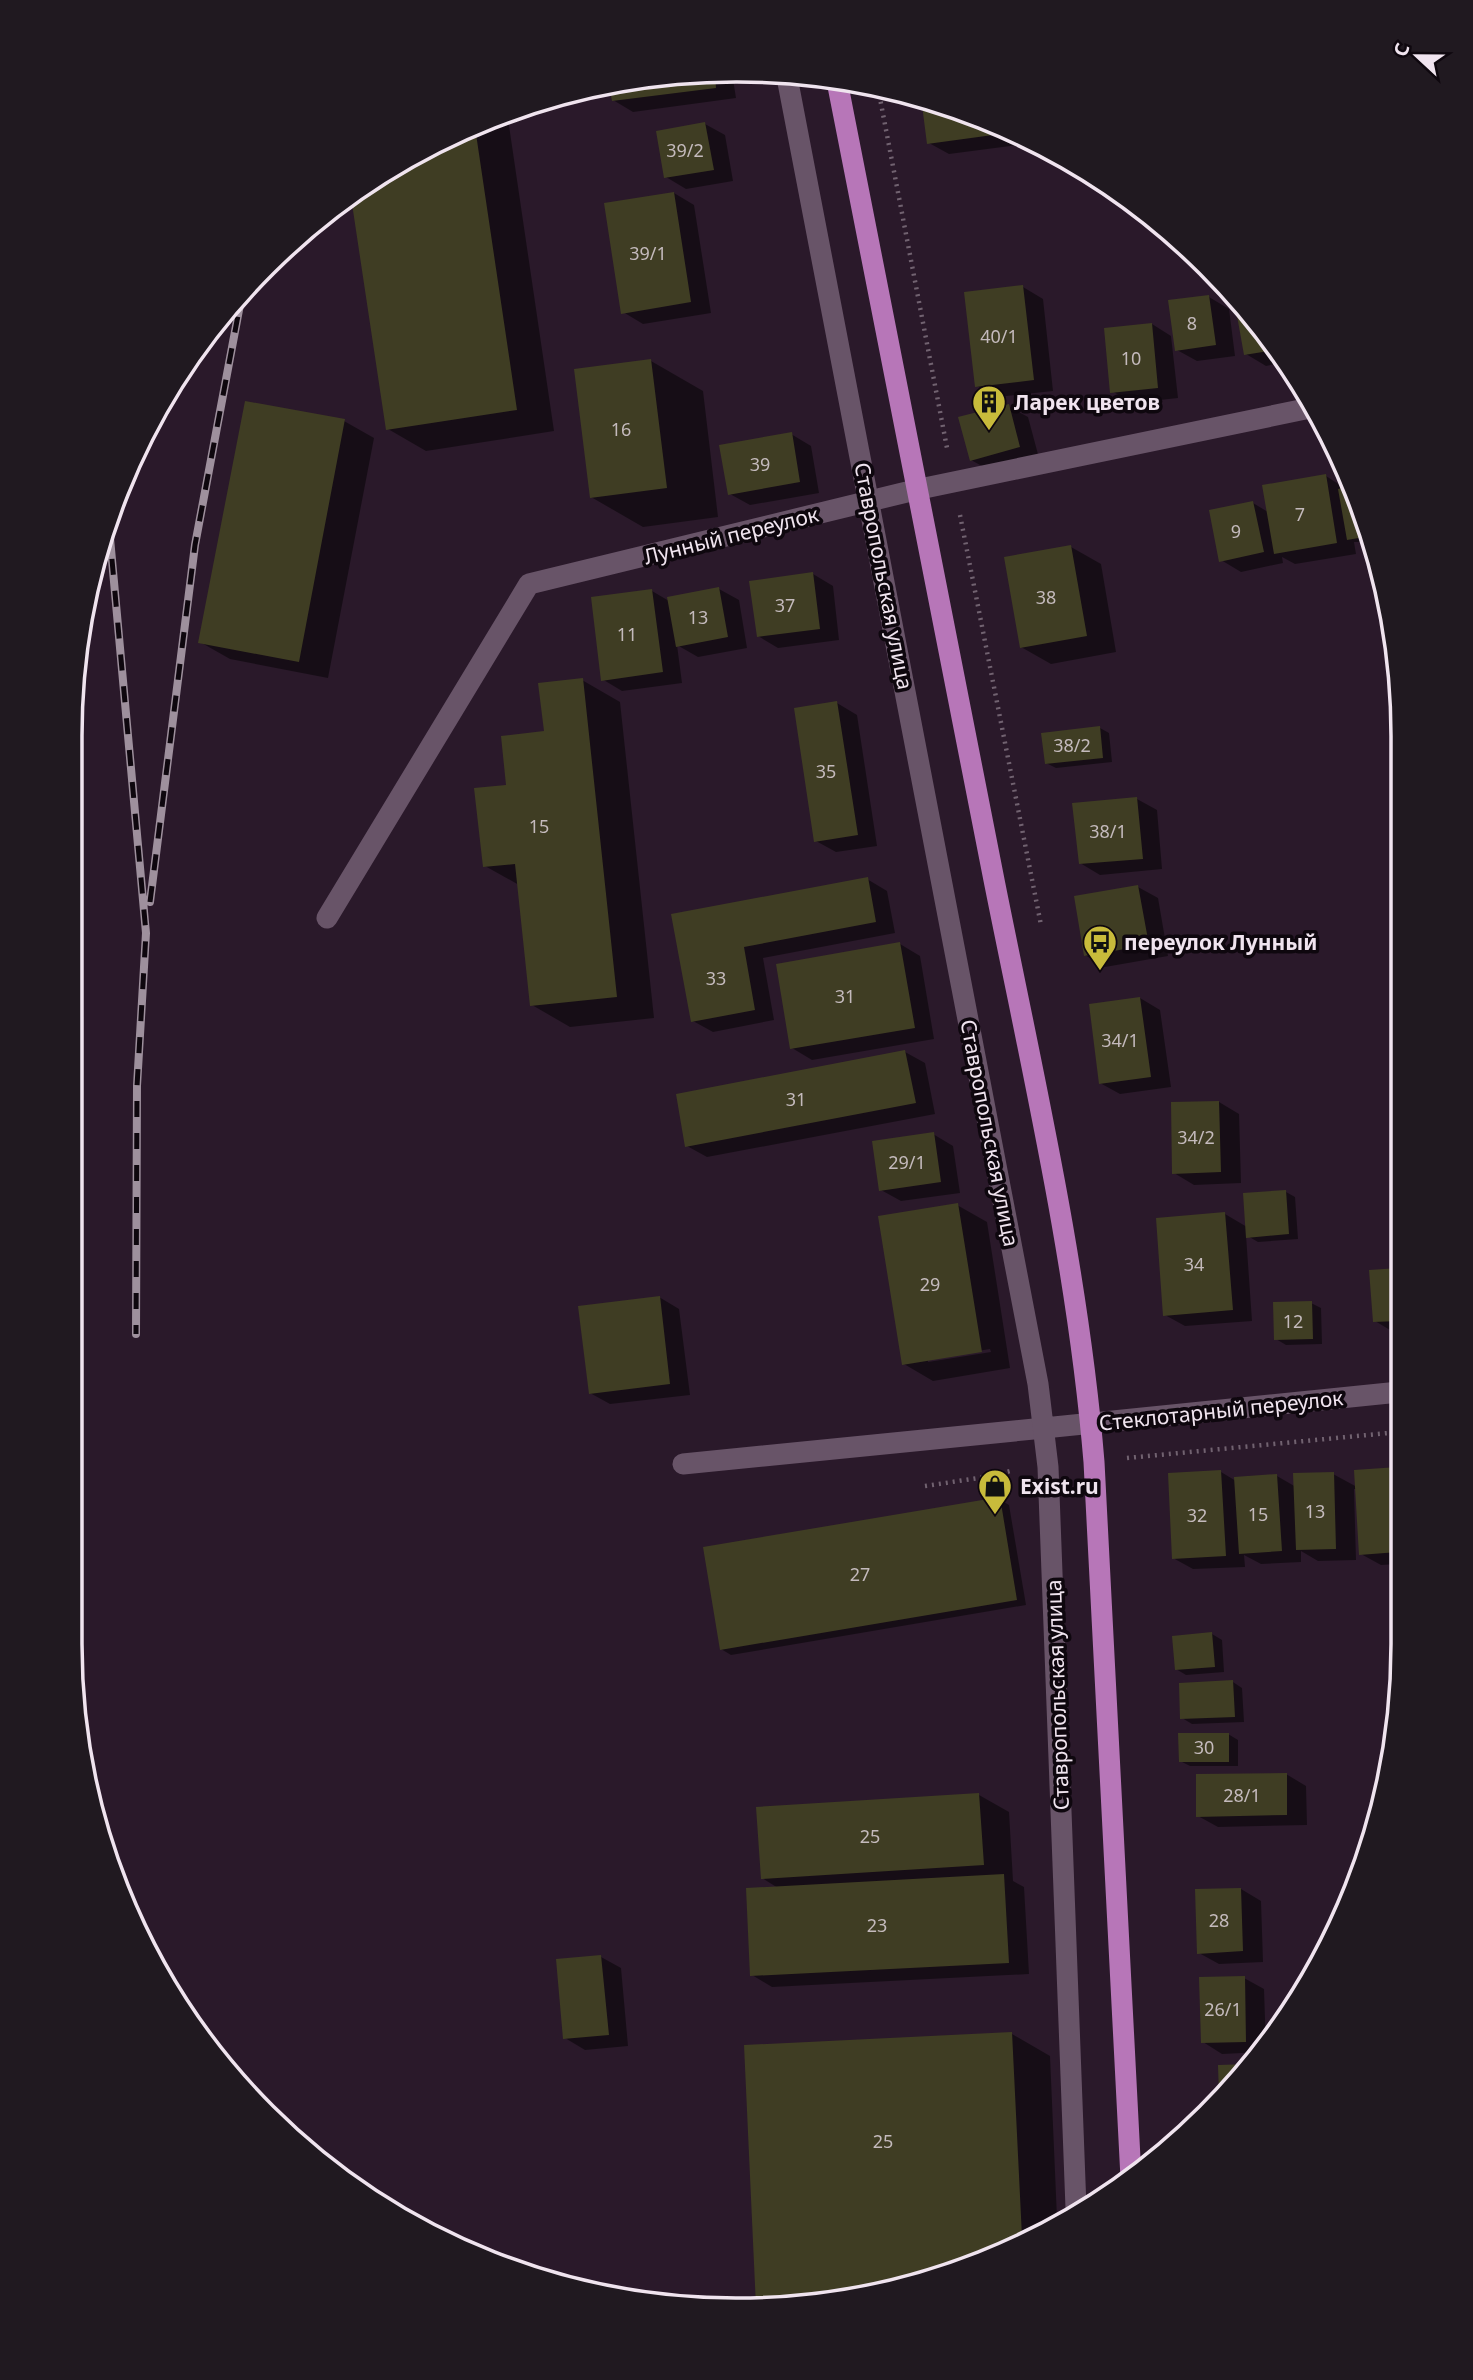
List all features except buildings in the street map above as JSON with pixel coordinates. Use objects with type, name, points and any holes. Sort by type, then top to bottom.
[{"type":"main road","name":"Ставропольская улица","points":[[789,85],[870,502],[1044,1428],[1048,1467],[1076,2202]]},
{"type":"main road","points":[[840,91],[915,490],[1050,1162],[1091,1423],[1130,2166]]},
{"type":"main road","name":"Лунный переулок","points":[[327,918],[529,584],[915,490],[1303,409]]},
{"type":"main road","name":"Стеклотарный переулок","points":[[684,1464],[1391,1393]]},
{"type":"path","points":[[1094,1462],[1391,1433]]},
{"type":"path","points":[[925,1486],[992,1476],[1015,1469],[1048,1467]]},
{"type":"railway","points":[[150,902],[195,545],[239,313]]},
{"type":"railway","points":[[111,547],[146,933],[137,1086],[136,1334]]},
{"type":"place","name":"Ларек цветов","points":[[989,432]]},
{"type":"place","name":"переулок Лунный","points":[[1100,972]]},
{"type":"place","name":"Exist.ru","points":[[995,1516]]}]
